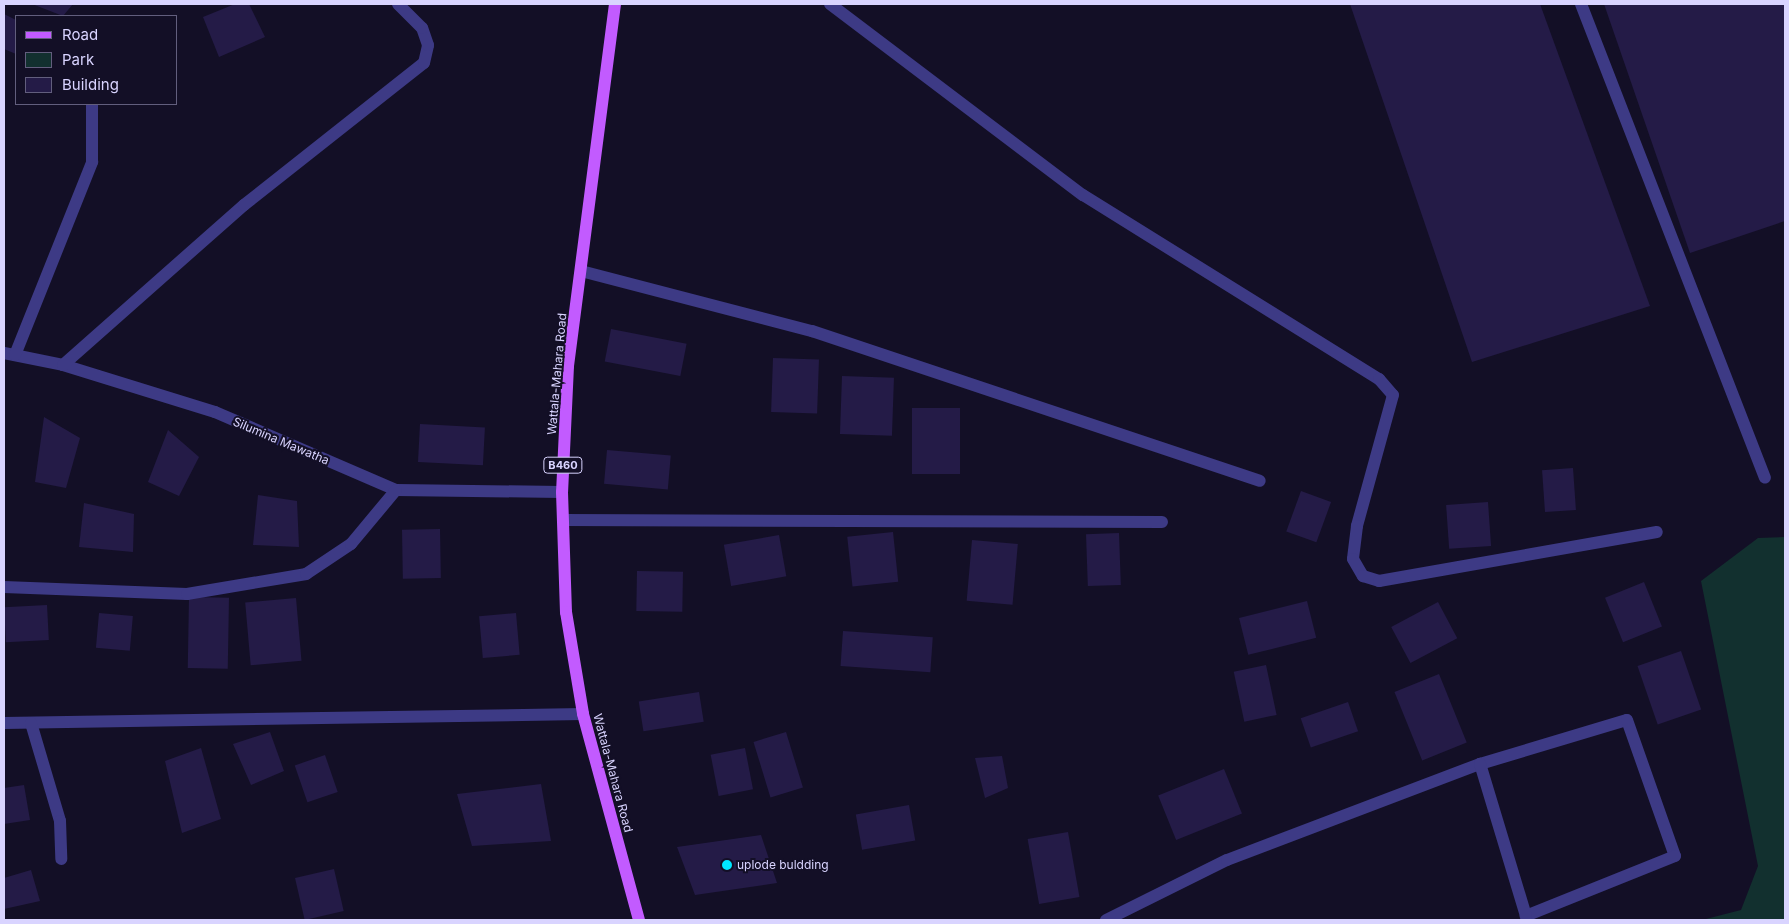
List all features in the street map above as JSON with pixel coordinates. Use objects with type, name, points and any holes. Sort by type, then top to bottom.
[{"type":"main road","name":"Wattala-Mahara Road","points":[[616,4],[568,366],[562,492],[566,612],[583,714],[639,920]]},
{"type":"street","points":[[63,365],[244,205],[424,63],[428,45],[422,28],[398,4]]},
{"type":"street","points":[[830,4],[1083,195],[1379,379],[1393,395],[1357,526],[1352,559],[1363,576],[1379,581],[1656,532]]},
{"type":"street","points":[[1581,4],[1765,478]]},
{"type":"street","points":[[9,354],[92,162],[92,105]]},
{"type":"street","points":[[580,271],[812,331],[1260,480]]},
{"type":"street","name":"Silumina Mawatha","points":[[9,354],[63,365],[215,412],[396,490],[562,492]]},
{"type":"street","points":[[4,587],[187,594],[306,574],[351,544],[396,490]]},
{"type":"street","points":[[563,520],[1162,522]]},
{"type":"street","points":[[4,723],[583,714]]},
{"type":"street","points":[[1106,920],[1227,860],[1480,764],[1626,720],[1675,856],[1526,916],[1480,764]]},
{"type":"street","points":[[31,723],[60,821],[61,860]]},
{"type":"green space","points":[[1785,537],[1785,920],[1702,920],[1741,910],[1758,866],[1701,581],[1758,538]]},
{"type":"building","points":[[32,4],[73,4],[64,15]]},
{"type":"building","points":[[235,4],[249,4],[265,37],[219,57],[203,17]]},
{"type":"building","points":[[1350,4],[1540,4],[1650,306],[1472,362]]},
{"type":"building","points":[[1604,4],[1785,4],[1785,221],[1690,253]]},
{"type":"building","points":[[4,14],[15,20],[15,54],[4,49]]},
{"type":"building","points":[[611,329],[687,344],[680,376],[605,361]]},
{"type":"building","points":[[773,358],[819,360],[817,414],[771,412]]},
{"type":"building","points":[[842,376],[894,378],[892,436],[840,434]]},
{"type":"building","points":[[912,408],[960,408],[960,474],[912,474]]},
{"type":"building","points":[[44,417],[80,438],[66,488],[35,482]]},
{"type":"building","points":[[420,424],[485,427],[483,465],[418,462]]},
{"type":"building","points":[[168,430],[199,457],[179,496],[148,482]]},
{"type":"building","points":[[607,450],[671,456],[668,489],[604,484]]},
{"type":"building","points":[[1573,468],[1576,510],[1545,512],[1542,470]]},
{"type":"building","points":[[1301,491],[1331,502],[1316,542],[1286,531]]},
{"type":"building","points":[[258,495],[297,501],[299,547],[253,545]]},
{"type":"building","points":[[1488,502],[1491,546],[1449,549],[1446,505]]},
{"type":"building","points":[[84,503],[134,514],[133,552],[79,547]]},
{"type":"building","points":[[440,529],[441,578],[403,579],[402,530]]},
{"type":"building","points":[[893,532],[898,582],[852,587],[847,537]]},
{"type":"building","points":[[1119,533],[1121,585],[1088,586],[1086,534]]},
{"type":"building","points":[[779,535],[786,576],[731,586],[724,545]]},
{"type":"building","points":[[972,540],[1018,544],[1013,605],[967,601]]},
{"type":"building","points":[[637,571],[683,572],[682,612],[636,611]]},
{"type":"building","points":[[1644,582],[1662,627],[1623,642],[1605,598]]},
{"type":"building","points":[[189,597],[229,598],[228,669],[188,668]]},
{"type":"building","points":[[296,598],[301,661],[251,665],[245,602]]},
{"type":"building","points":[[1307,601],[1316,638],[1248,655],[1239,618]]},
{"type":"building","points":[[1438,602],[1457,638],[1410,663],[1391,627]]},
{"type":"building","points":[[47,605],[49,640],[6,642],[4,607]]},
{"type":"building","points":[[99,613],[133,616],[130,651],[96,648]]},
{"type":"building","points":[[516,613],[520,655],[483,658],[479,616]]},
{"type":"building","points":[[843,631],[933,637],[930,672],[841,666]]},
{"type":"building","points":[[1681,651],[1701,710],[1658,725],[1638,666]]},
{"type":"building","points":[[1266,665],[1277,715],[1244,722],[1234,672]]},
{"type":"building","points":[[1439,674],[1467,743],[1422,761],[1394,692]]},
{"type":"building","points":[[699,692],[704,722],[643,731],[639,702]]},
{"type":"building","points":[[1348,702],[1358,731],[1311,748],[1301,718]]},
{"type":"building","points":[[270,732],[284,771],[251,785],[233,744]]},
{"type":"building","points":[[786,732],[803,787],[770,797],[753,742]]},
{"type":"building","points":[[201,748],[221,819],[182,833],[165,761]]},
{"type":"building","points":[[745,748],[753,789],[719,796],[711,755]]},
{"type":"building","points":[[325,755],[338,792],[307,802],[295,765]]},
{"type":"building","points":[[1002,756],[1008,788],[985,798],[975,758]]},
{"type":"building","points":[[1224,769],[1242,814],[1176,840],[1158,796]]},
{"type":"building","points":[[541,784],[551,841],[472,846],[457,794]]},
{"type":"building","points":[[24,785],[30,820],[4,824],[4,788]]},
{"type":"building","points":[[909,805],[915,840],[862,850],[856,814]]},
{"type":"building","points":[[1068,832],[1079,897],[1039,904],[1028,839]]},
{"type":"building","name":"uplode buldding","points":[[761,835],[777,883],[695,895],[677,847]]},
{"type":"building","points":[[334,869],[344,911],[305,920],[295,878]]},
{"type":"building","points":[[31,870],[40,901],[4,909],[4,878]]},
{"type":"place","name":"uplode buldding","points":[[727,865]]}]
